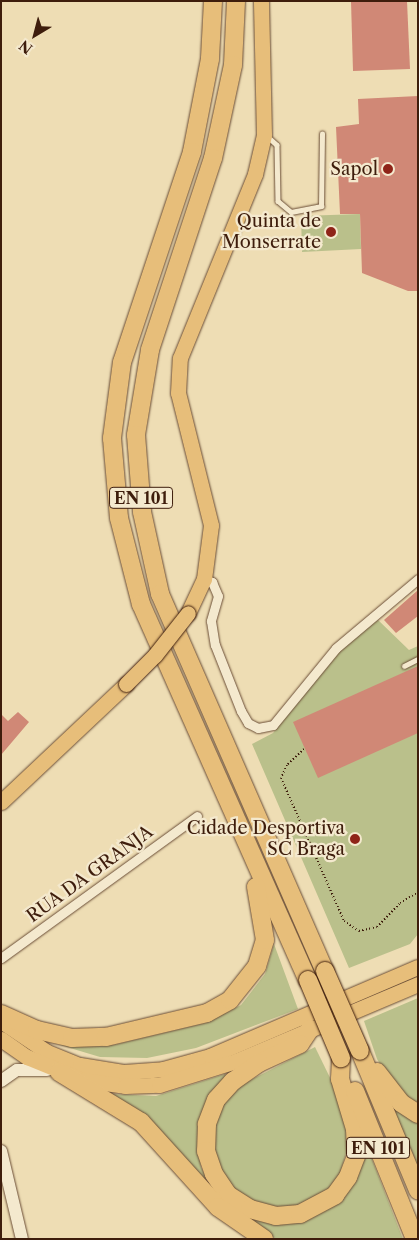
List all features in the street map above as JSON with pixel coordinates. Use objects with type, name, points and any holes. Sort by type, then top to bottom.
[{"type":"highway","name":"EN 101","points":[[213,1],[210,59],[192,152],[122,362],[112,438],[119,518],[141,604],[208,760],[308,980],[414,1239]]},
{"type":"highway","name":"EN 101","points":[[236,1],[233,64],[214,158],[150,350],[136,434],[142,512],[160,594],[360,1051],[418,1190]]},
{"type":"highway","points":[[1,1014],[37,1030],[72,1038],[106,1037],[207,1013],[230,1000],[246,984],[257,966],[265,940],[262,902],[211,780],[208,760]]},
{"type":"highway","points":[[310,1030],[300,1044],[259,1064],[234,1081],[216,1100],[207,1124],[206,1151],[214,1174],[228,1195],[250,1209],[276,1216],[300,1214],[335,1195],[348,1178],[356,1156],[355,1129],[340,1079],[341,1058]]},
{"type":"highway","points":[[360,1051],[401,1103],[418,1114]]},
{"type":"highway","points":[[59,1072],[141,1122],[218,1207],[264,1239]]},
{"type":"main road","points":[[1,802],[155,655],[188,613],[204,579],[210,525],[178,393],[180,358],[255,174],[264,135],[261,1]]},
{"type":"main road","points":[[1,1021],[47,1052],[80,1065],[124,1072],[163,1070],[210,1056],[418,967]]},
{"type":"main road","points":[[1,1039],[59,1072],[102,1083],[159,1084],[186,1079],[310,1030],[418,984]]},
{"type":"street","points":[[204,579],[212,582],[218,596],[212,621],[215,645],[241,711],[248,723],[258,728],[273,725],[336,648],[418,579]]},
{"type":"street","name":"RUA DA GRANJA","points":[[1,958],[197,816]]},
{"type":"street","points":[[1,1081],[17,1070],[32,1067],[59,1072]]},
{"type":"street","points":[[1,1150],[22,1239]]},
{"type":"lane","points":[[264,135],[277,145],[278,202],[291,212],[321,206],[322,134]]},
{"type":"lane","points":[[404,666],[418,659]]},
{"type":"path","points":[[304,749],[287,765],[281,778],[344,921],[359,931],[377,927],[400,903],[418,892]]},
{"type":"green space","name":"Quinta de Monserrate","points":[[360,214],[361,249],[302,252],[301,216]]},
{"type":"green space","name":"Cidade Desportiva SC Braga","points":[[378,620],[409,650],[418,646],[418,934],[410,944],[349,968],[252,744],[273,733],[341,646]]},
{"type":"green space","points":[[274,944],[298,1009],[196,1048],[147,1058],[100,1057],[60,1045],[113,1045],[205,1023],[241,1005],[265,974]]},
{"type":"green space","points":[[418,998],[418,1106],[394,1086],[377,1059],[364,1021]]},
{"type":"green space","points":[[315,1047],[337,1092],[346,1119],[348,1146],[340,1174],[329,1189],[294,1207],[273,1209],[241,1196],[221,1176],[214,1156],[214,1128],[225,1101],[241,1085]]},
{"type":"green space","points":[[225,1074],[228,1079],[198,1142],[201,1167],[212,1188],[235,1210],[305,1221],[328,1209],[344,1195],[361,1131],[403,1239],[277,1239],[247,1225],[109,1094],[156,1096]]},
{"type":"green space","points":[[393,1108],[418,1122],[418,1167]]},
{"type":"building","points":[[351,1],[407,1],[410,69],[353,71]]},
{"type":"building","name":"Sapol","points":[[418,96],[418,291],[408,291],[362,273],[360,214],[340,214],[336,127],[359,124],[358,99]]},
{"type":"building","points":[[418,590],[418,616],[396,633],[384,620]]},
{"type":"building","points":[[418,666],[418,733],[318,778],[293,722]]},
{"type":"building","points":[[18,712],[29,722],[1,755],[1,714],[8,721]]},
{"type":"place","name":"Sapol","points":[[388,169]]},
{"type":"place","name":"Quinta de Monserrate","points":[[331,232]]},
{"type":"place","name":"Cidade Desportiva SC Braga","points":[[355,839]]}]
